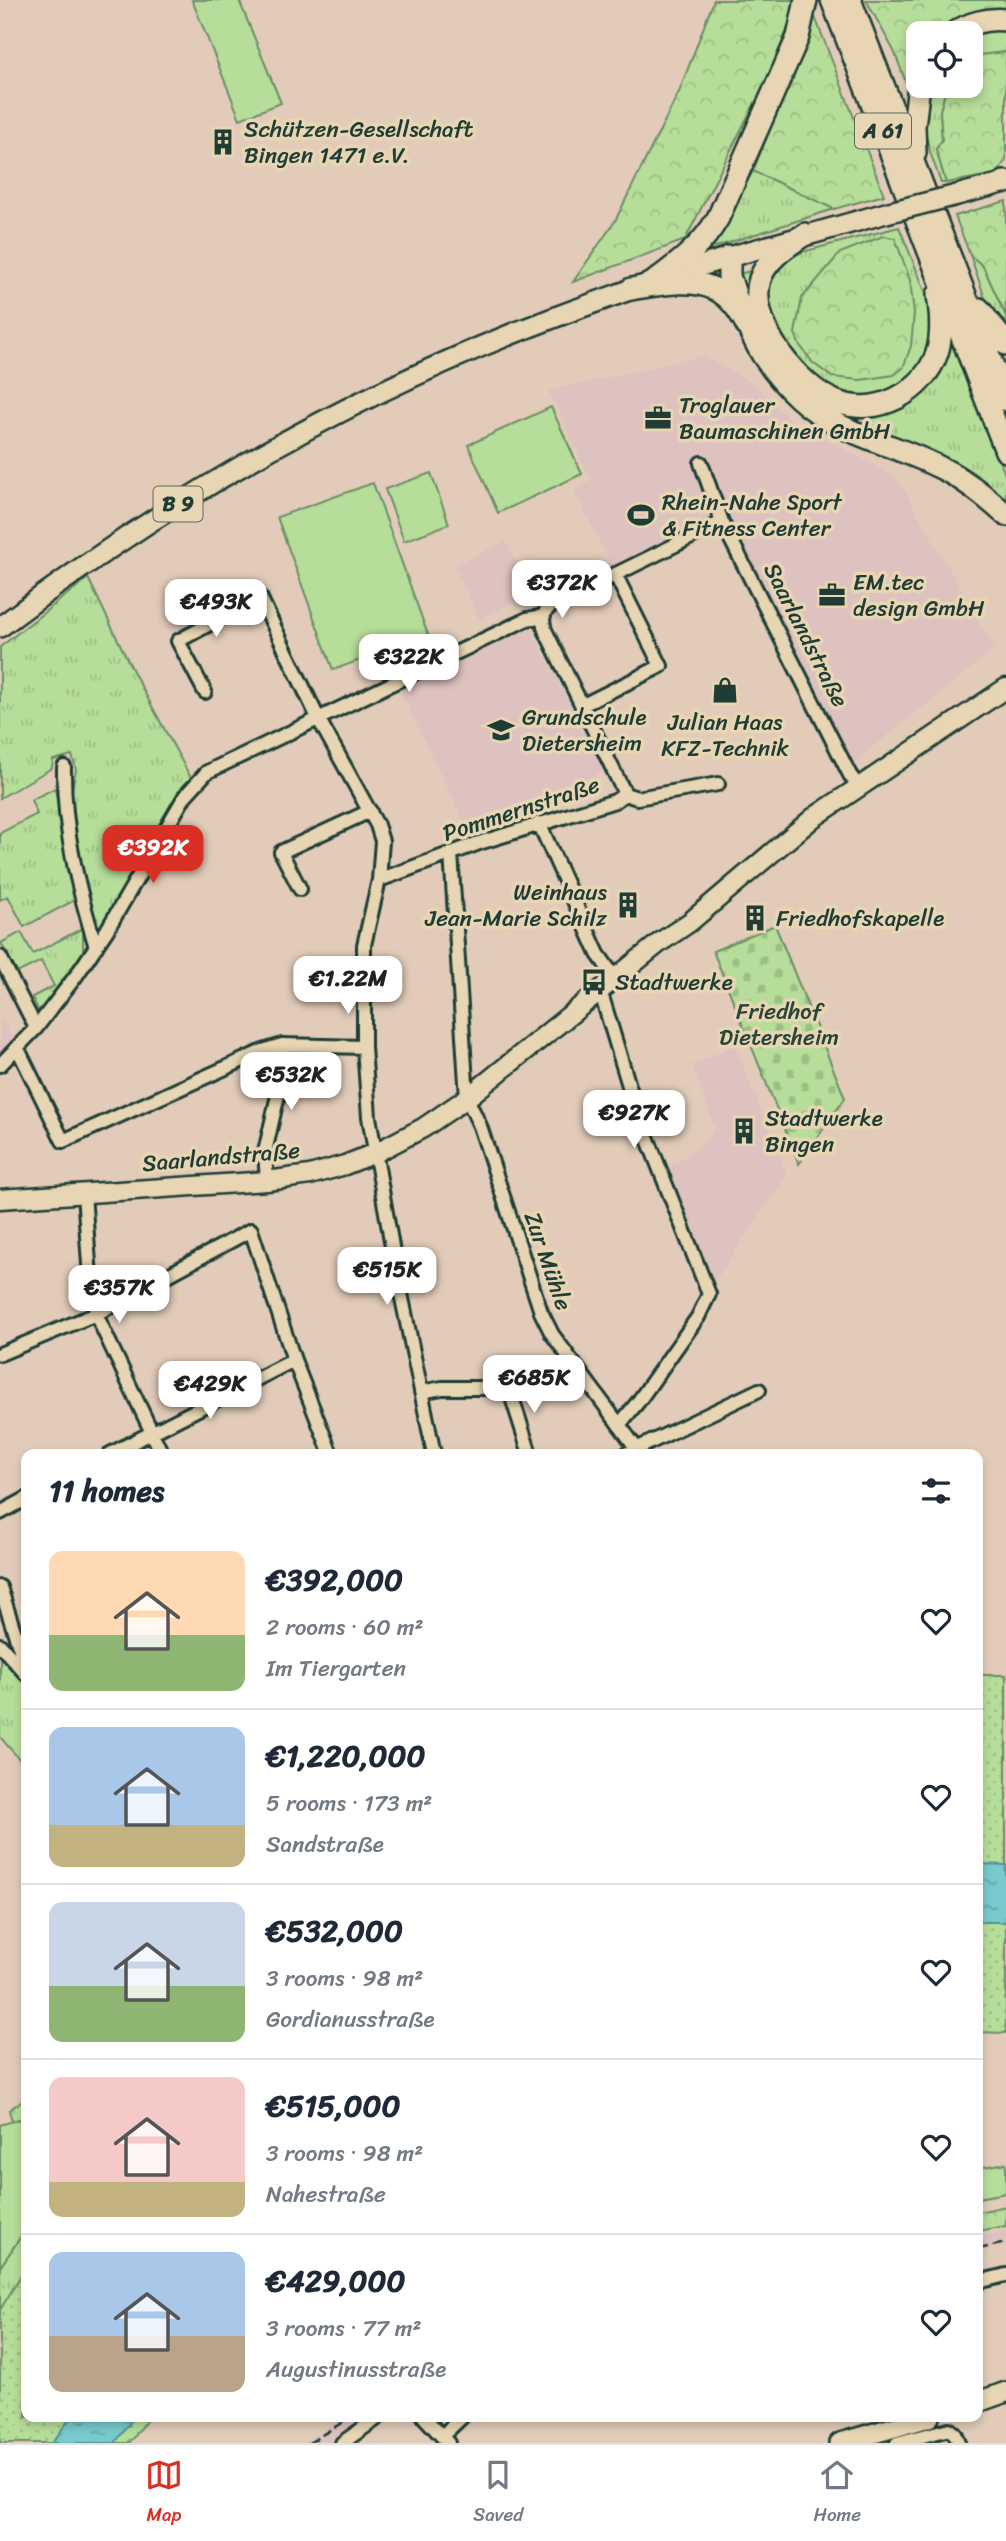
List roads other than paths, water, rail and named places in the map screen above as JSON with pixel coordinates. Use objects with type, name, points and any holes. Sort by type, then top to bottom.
[{"type":"highway","points":[[655,281],[690,255],[718,218],[798,37],[806,0]]},
{"type":"highway","name":"A 61","points":[[832,0],[1006,451]]},
{"type":"highway","name":"A 61","points":[[850,0],[1006,400]]},
{"type":"highway","points":[[983,22],[1006,20]]},
{"type":"highway","points":[[916,173],[914,126],[917,98]]},
{"type":"highway","points":[[805,234],[781,251],[766,268],[758,290],[758,308],[777,348],[804,381],[824,396],[852,406],[879,405],[893,400],[919,383],[929,368],[936,354],[941,325],[933,262]]},
{"type":"highway","points":[[729,257],[729,276],[752,337],[781,379],[819,413],[863,438],[925,460],[956,475],[975,487],[1006,514]]},
{"type":"highway","points":[[631,289],[664,284],[698,284],[715,289],[742,313]]},
{"type":"highway","points":[[964,292],[1006,344]]},
{"type":"main road","name":"B 9","points":[[0,626],[149,522],[238,468],[308,429],[447,361],[631,289],[729,257],[805,234],[1005,182]]},
{"type":"main road","name":"Saarlandstraße","points":[[0,1199],[267,1181],[310,1175],[375,1153],[423,1128],[467,1098],[659,943],[690,922],[813,818],[1006,688]]},
{"type":"main road","points":[[983,2400],[1006,2392]]},
{"type":"main road","points":[[840,2443],[912,2422]]},
{"type":"street","name":"Saarlandstraße","points":[[701,463],[722,522],[844,764],[859,787]]},
{"type":"street","points":[[625,794],[545,630],[544,616],[549,607],[722,522]]},
{"type":"street","points":[[583,705],[661,666],[615,574]]},
{"type":"street","points":[[205,692],[178,640],[260,597],[318,719],[370,811],[383,841],[379,880],[364,945],[364,1047],[369,1117],[432,1449]]},
{"type":"street","points":[[0,1065],[36,1028],[96,947],[185,796],[207,772],[527,619],[544,616]]},
{"type":"street","points":[[64,767],[68,835],[81,899],[96,947]]},
{"type":"street","name":"Pommernstraße","points":[[379,880],[539,823],[615,801],[625,794],[637,798],[718,784]]},
{"type":"street","points":[[300,889],[281,852],[370,811]]},
{"type":"street","points":[[539,823],[598,954],[615,978]]},
{"type":"street","points":[[450,853],[467,1098]]},
{"type":"street","points":[[0,957],[36,1028]]},
{"type":"street","points":[[600,990],[636,1109],[709,1294],[698,1317],[619,1425]]},
{"type":"street","points":[[17,1047],[63,1142],[223,1067],[282,1045],[364,1047]]},
{"type":"street","points":[[267,1181],[265,1152],[283,1073],[282,1045]]},
{"type":"street","name":"Zur Mühle","points":[[467,1098],[480,1126],[541,1312],[552,1334],[619,1425],[631,1449]]},
{"type":"street","points":[[83,1193],[90,1278],[96,1314],[159,1449]]},
{"type":"street","points":[[0,1354],[96,1314],[251,1230],[294,1360],[329,1449]]},
{"type":"street","points":[[120,1449],[294,1360]]},
{"type":"street","points":[[421,1392],[442,1388],[509,1388],[575,1365]]},
{"type":"street","points":[[509,1388],[528,1449]]},
{"type":"street","name":"Zur Mühle","points":[[638,1449],[759,1390]]},
{"type":"street","points":[[0,1513],[21,1502]]},
{"type":"street","points":[[0,1587],[21,1639]]},
{"type":"street","points":[[0,1646],[21,1669]]},
{"type":"street","points":[[983,2281],[1006,2275]]},
{"type":"street","points":[[342,2443],[372,2422]]},
{"type":"street","points":[[429,2422],[445,2440],[458,2422]]},
{"type":"street","points":[[897,2443],[945,2429],[953,2430],[959,2443]]},
{"type":"water","points":[[983,1864],[1006,1865],[1006,1922],[983,1922]]},
{"type":"water","points":[[67,2422],[130,2422],[115,2443],[52,2443]]},
{"type":"railway","points":[[983,2248],[1006,2243]]},
{"type":"railway","points":[[309,2443],[343,2422]]},
{"type":"place","name":"Schützen-Gesellschaft Bingen 1471 e.V.","points":[[223,142]]},
{"type":"place","name":"Troglauer Baumaschinen GmbH","points":[[658,418]]},
{"type":"place","name":"Rhein-Nahe Sport & Fitness Center","points":[[641,515]]},
{"type":"place","name":"EM.tec design GmbH","points":[[832,595]]},
{"type":"place","name":"Julian Haas KFZ-Technik","points":[[725,690]]},
{"type":"place","name":"Grundschule Dietersheim","points":[[501,730]]},
{"type":"place","name":"Weinhaus Jean-Marie Schilz","points":[[628,905]]},
{"type":"place","name":"Friedhofskapelle","points":[[755,918]]},
{"type":"place","name":"Stadtwerke","points":[[594,982]]},
{"type":"place","name":"Stadtwerke Bingen","points":[[744,1131]]},
{"type":"park label","name":"Friedhof Dietersheim","points":[[779,1024]]}]
